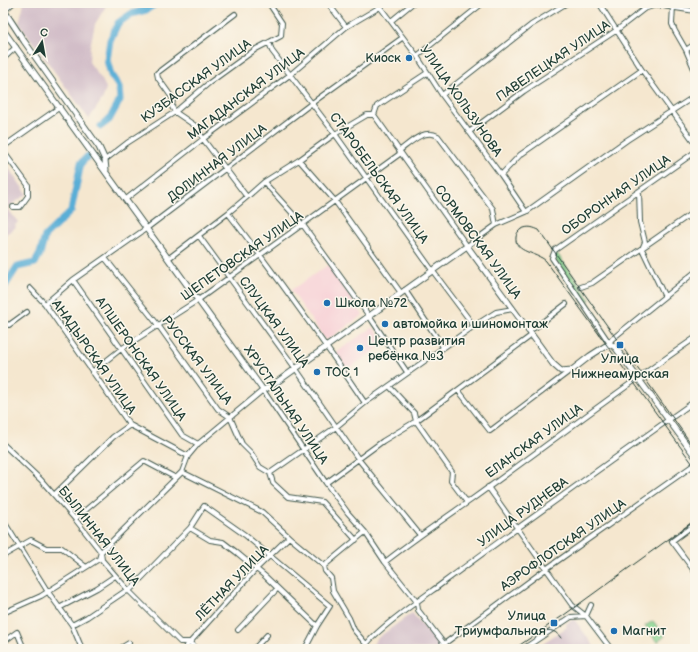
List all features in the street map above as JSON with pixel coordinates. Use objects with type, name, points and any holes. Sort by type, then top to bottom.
[{"type":"street","points":[[13,3],[3,10],[99,147],[105,160],[106,171]]},
{"type":"street","name":"КУЗБАССКАЯ УЛИЦА","points":[[105,160],[127,143],[175,112],[209,83],[256,49],[281,36],[282,23],[270,5],[273,3]]},
{"type":"street","points":[[328,3],[346,27]]},
{"type":"street","points":[[391,21],[413,3]]},
{"type":"street","points":[[417,56],[483,3]]},
{"type":"street","points":[[442,95],[531,25],[567,3]]},
{"type":"street","points":[[599,3],[642,70],[695,143]]},
{"type":"street","name":"ПАВЕЛЕЦКАЯ УЛИЦА","points":[[469,132],[524,91],[617,30],[644,9],[656,4],[695,10]]},
{"type":"street","name":"МАГАДАНСКАЯ УЛИЦА","points":[[126,199],[203,139],[291,74],[346,27],[378,5]]},
{"type":"street","name":"УЛИЦА ХОЛЬЗУНОВА","points":[[378,5],[417,56],[442,95],[501,175],[526,212]]},
{"type":"street","points":[[673,6],[672,24],[695,71]]},
{"type":"street","points":[[235,14],[158,73],[158,78],[173,99],[172,107],[175,112],[197,127],[203,139],[247,197]]},
{"type":"street","name":"ХРУСТАЛЬНАЯ УЛИЦА","points":[[3,30],[169,258],[263,390],[348,514],[364,532],[385,562],[417,602],[418,610],[448,649]]},
{"type":"street","name":"ДОЛИННАЯ УЛИЦА","points":[[44,304],[73,280],[147,228],[312,103],[402,38]]},
{"type":"street","name":"СТАРОБЕЛЬСКАЯ УЛИЦА","points":[[269,42],[272,51],[291,74],[474,326]]},
{"type":"street","points":[[686,50],[695,44]]},
{"type":"street","points":[[3,59],[16,47]]},
{"type":"street","points":[[501,175],[520,156],[642,70]]},
{"type":"street","points":[[169,258],[228,213],[264,182],[299,160],[335,134],[367,115],[374,115],[377,106],[427,73]]},
{"type":"street","points":[[3,613],[35,600],[99,560],[101,552],[182,472],[188,456],[198,444],[263,390],[270,387],[296,369],[496,225],[526,212],[627,140],[695,96]]},
{"type":"street","points":[[3,148],[60,107]]},
{"type":"street","name":"СОРМОВСКАЯ УЛИЦА","points":[[374,115],[552,364],[562,371],[572,370]]},
{"type":"street","name":"ШЕПЕТОВСКАЯ УЛИЦА","points":[[92,372],[121,349],[198,300],[260,254],[303,225],[367,179],[422,135],[433,133],[438,136],[493,209],[496,225]]},
{"type":"street","points":[[3,152],[28,185],[28,196],[20,207],[13,207]]},
{"type":"street","name":"ОБОРОННАЯ УЛИЦА","points":[[610,344],[552,258],[555,250],[695,152]]},
{"type":"street","points":[[299,160],[335,201],[443,347]]},
{"type":"street","points":[[264,182],[303,225],[369,316],[407,372]]},
{"type":"street","points":[[639,191],[640,222],[644,242],[642,248],[664,295]]},
{"type":"street","points":[[581,287],[592,283],[695,211]]},
{"type":"street","points":[[228,213],[260,254],[364,403]]},
{"type":"street","name":"СЛУЦКАЯ УЛИЦА","points":[[199,236],[296,369],[359,460],[420,535]]},
{"type":"street","name":"РУССКАЯ УЛИЦА","points":[[105,258],[158,325],[218,409],[230,417],[242,444],[251,453],[260,467],[270,473],[273,483],[288,497],[322,502],[356,540]]},
{"type":"street","points":[[458,390],[490,431],[590,356],[610,344],[612,339],[664,295],[695,272]]},
{"type":"street","name":"АПШЕРОНСКАЯ УЛИЦА","points":[[73,280],[182,435],[198,444]]},
{"type":"street","name":"АНАДЫРСКАЯ УЛИЦА","points":[[30,288],[44,304],[130,425],[188,456]]},
{"type":"street","points":[[326,483],[458,390],[566,304]]},
{"type":"street","points":[[270,473],[336,427],[364,403],[407,372],[474,326],[496,312],[513,309]]},
{"type":"street","points":[[3,322],[9,325],[27,312]]},
{"type":"street","name":"ЕЛАНСКАЯ УЛИЦА","points":[[385,562],[637,378],[695,338]]},
{"type":"street","points":[[610,344],[619,352],[695,456]]},
{"type":"street","points":[[389,386],[414,413],[416,421],[452,472],[451,481],[466,500],[471,500]]},
{"type":"street","name":"УЛИЦА РУДНЕВА","points":[[365,647],[378,632],[417,602],[695,401]]},
{"type":"street","points":[[54,495],[113,437],[130,425]]},
{"type":"street","name":"БЫЛИННАЯ УЛИЦА","points":[[3,444],[41,480],[75,519],[101,552],[102,560],[129,591],[180,642],[189,642],[197,649]]},
{"type":"street","points":[[75,519],[144,461],[176,478]]},
{"type":"street","name":"АЭРОФЛОТСКАЯ УЛИЦА","points":[[444,644],[546,568],[695,464]]},
{"type":"street","points":[[182,472],[262,512],[324,566],[331,578],[334,591],[354,630],[365,647]]},
{"type":"street","points":[[488,487],[572,605],[586,616],[611,649]]},
{"type":"street","points":[[72,625],[87,617],[124,592],[129,591],[190,528],[204,506],[245,535],[330,606],[305,649]]},
{"type":"street","points":[[3,520],[19,548],[72,625],[82,649]]},
{"type":"street","points":[[695,524],[672,541],[695,572]]},
{"type":"street","points":[[190,528],[210,540],[223,542],[256,569],[317,626]]},
{"type":"street","points":[[324,566],[364,532]]},
{"type":"street","name":"ЛЁТНАЯ УЛИЦА","points":[[184,649],[256,569],[289,537]]},
{"type":"street","points":[[3,556],[31,540],[46,548],[62,548],[86,567]]},
{"type":"street","points":[[59,608],[97,588],[115,576]]},
{"type":"street","points":[[238,630],[277,589]]},
{"type":"street","points":[[586,616],[591,605]]},
{"type":"street","points":[[523,649],[571,617],[586,616]]},
{"type":"street","points":[[3,642],[17,632],[24,649]]},
{"type":"street","points":[[254,649],[267,635]]},
{"type":"street","points":[[119,649],[129,643]]},
{"type":"shaded area","points":[[24,3],[111,3],[106,6],[95,24],[90,47],[89,62],[106,88],[103,98],[89,119],[19,23]]},
{"type":"shaded area","points":[[3,160],[27,194],[7,208],[18,222],[15,225],[16,227],[3,236]]},
{"type":"shaded area","name":"Школа №72","points":[[328,265],[363,315],[326,341],[291,290]]},
{"type":"shaded area","name":"Центр развития ребёнка №3","points":[[373,327],[385,343],[347,370],[335,353]]},
{"type":"shaded area","points":[[412,613],[443,649],[371,649],[376,639]]},
{"type":"shaded area","points":[[574,619],[596,649],[534,649],[567,627],[566,624]]},
{"type":"green space","points":[[556,252],[590,300],[585,303],[581,297],[583,295],[577,291],[554,258]]},
{"type":"green space","points":[[653,621],[665,636],[657,642],[645,626]]},
{"type":"waterway","points":[[101,126],[109,120],[120,100],[119,87],[111,75],[107,60],[110,40],[118,23],[131,14],[146,10],[157,3]]},
{"type":"waterway","points":[[3,289],[17,267],[35,263],[40,254],[45,236],[71,211],[81,163],[88,156]]},
{"type":"tram line","points":[[695,449],[539,230],[528,227],[520,230],[517,234],[516,242],[522,249],[546,261],[695,467]]},
{"type":"tram line","points":[[514,649],[564,615],[695,520]]},
{"type":"tram line","points":[[542,631],[553,631],[561,638]]},
{"type":"place","name":"Киоск","points":[[409,58]]},
{"type":"place","name":"Школа №72","points":[[327,303]]},
{"type":"place","name":"автомойка и шиномонтаж","points":[[385,324]]},
{"type":"place","name":"Улица Нижнеамурская","points":[[620,345]]},
{"type":"place","name":"Центр развития ребёнка №3","points":[[360,348]]},
{"type":"place","name":"ТОС 1","points":[[317,372]]},
{"type":"place","name":"Улица Триумфальная","points":[[554,623]]},
{"type":"place","name":"Магнит","points":[[614,631]]}]
